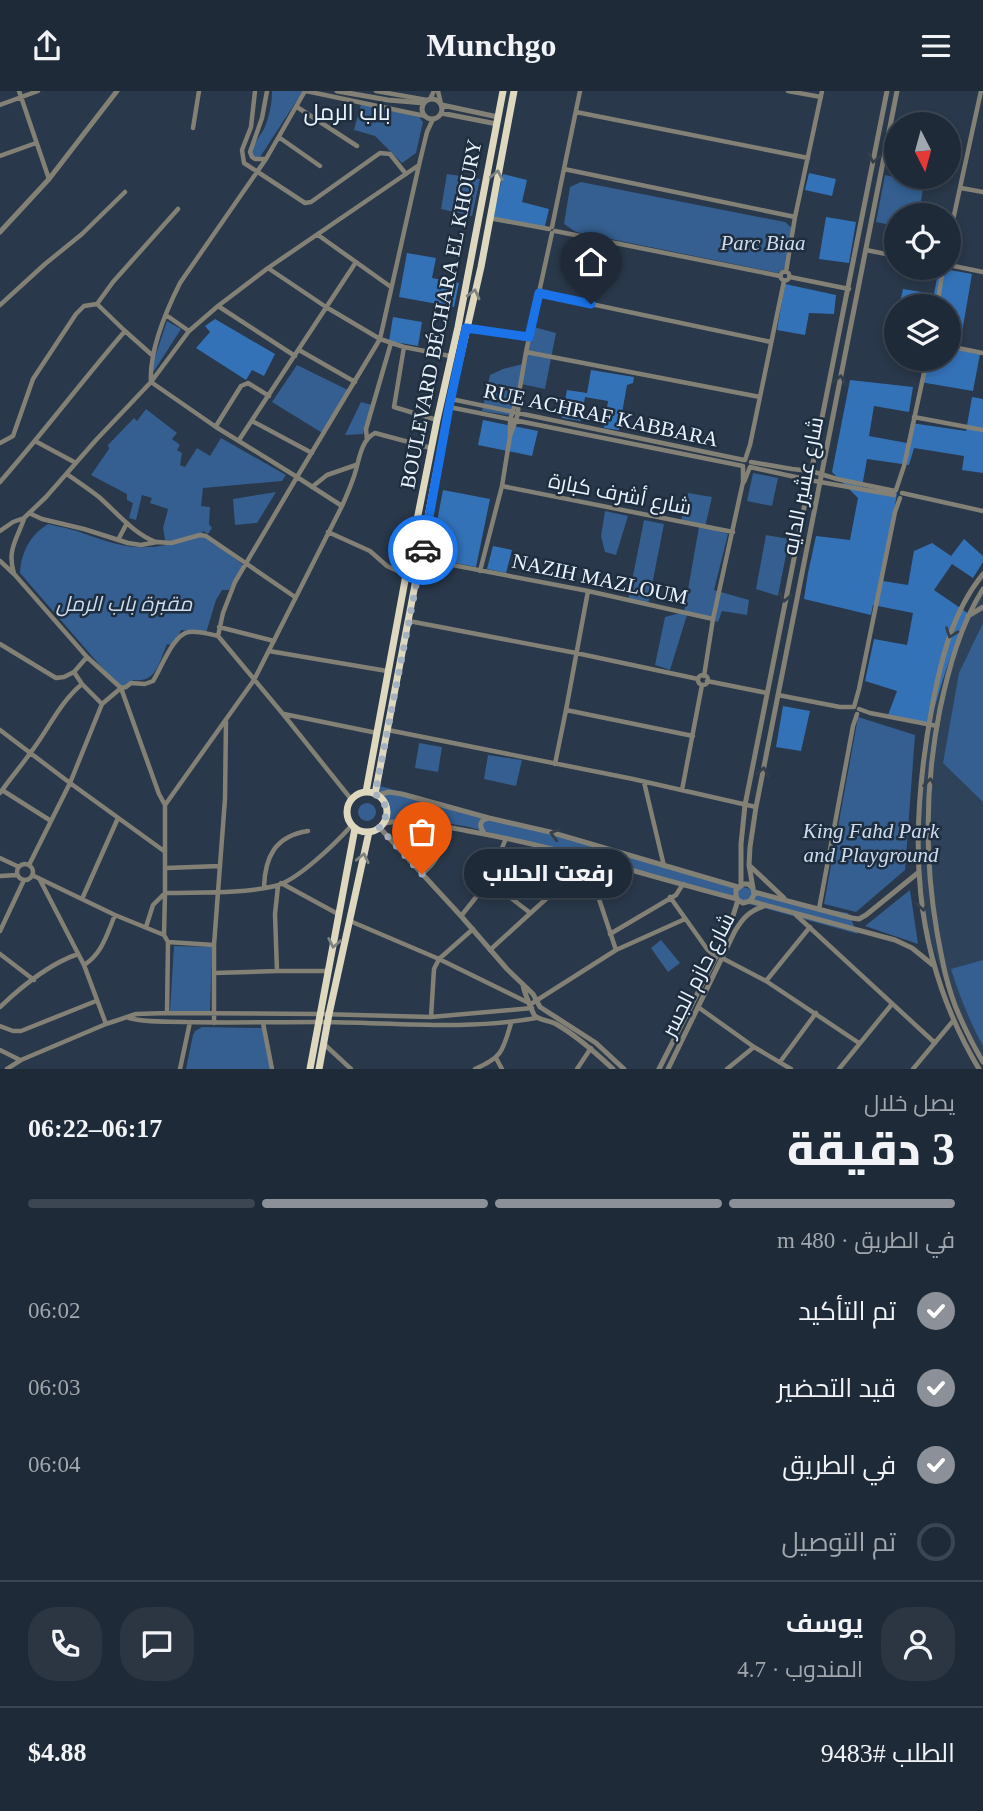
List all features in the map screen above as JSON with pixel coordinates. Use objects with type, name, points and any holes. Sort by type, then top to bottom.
[{"type":"highway","name":"BOULEVARD BÉCHARA EL KHOURY","points":[[373,794],[388,730],[450,403],[503,91]]},
{"type":"highway","name":"BOULEVARD BÉCHARA EL KHOURY","points":[[373,794],[377,733],[431,448],[450,356],[481,267],[514,91]]},
{"type":"highway","points":[[319,1069],[324,1044],[328,971],[353,826],[347,809],[351,799],[361,793],[373,794],[386,805],[386,817],[382,825],[369,832],[353,826]]},
{"type":"highway","points":[[310,1069],[350,920],[369,832]]},
{"type":"street","points":[[0,105],[20,94],[38,91]]},
{"type":"street","points":[[193,128],[199,91]]},
{"type":"street","points":[[255,91],[251,127],[242,150],[244,163],[307,203],[380,153],[390,154],[406,174]]},
{"type":"street","points":[[266,159],[255,159],[250,152],[262,118],[267,91]]},
{"type":"street","points":[[151,382],[152,355],[180,283],[280,138],[306,91],[427,116],[438,117],[442,113],[442,104],[436,91],[427,101],[427,116],[428,132],[380,339],[246,562],[227,599],[218,636]]},
{"type":"street","points":[[337,91],[418,108],[427,116]]},
{"type":"street","points":[[377,91],[427,101]]},
{"type":"street","points":[[510,436],[517,421],[526,352],[580,91]]},
{"type":"street","points":[[788,91],[821,94],[786,272],[790,277],[849,289]]},
{"type":"street","name":"شارع عشير الدايه","points":[[739,886],[745,805],[887,91]]},
{"type":"street","name":"شارع عشير الدايه","points":[[754,890],[749,865],[756,807],[897,91]]},
{"type":"street","points":[[981,91],[980,114],[961,188],[983,192]]},
{"type":"street","points":[[0,232],[49,179],[115,92]]},
{"type":"street","points":[[20,94],[49,179]]},
{"type":"street","points":[[388,100],[436,99],[442,104],[497,121]]},
{"type":"street","points":[[296,107],[357,146]]},
{"type":"street","points":[[576,112],[808,158]]},
{"type":"street","points":[[442,113],[497,121]]},
{"type":"street","points":[[280,138],[320,166]]},
{"type":"street","points":[[0,156],[36,143]]},
{"type":"street","points":[[15,575],[11,553],[24,518],[151,382],[189,331],[268,268],[419,165]]},
{"type":"street","points":[[564,169],[795,217]]},
{"type":"street","points":[[0,305],[125,193]]},
{"type":"street","points":[[0,443],[13,436],[33,379],[76,314],[84,306],[97,304],[178,209]]},
{"type":"street","points":[[489,218],[780,276],[784,281]]},
{"type":"street","points":[[318,235],[391,287]]},
{"type":"street","points":[[866,250],[884,254]]},
{"type":"street","points":[[239,440],[356,263]]},
{"type":"street","points":[[268,268],[380,339],[404,347],[450,356]]},
{"type":"street","points":[[961,268],[983,272]]},
{"type":"street","points":[[780,276],[786,272]]},
{"type":"street","points":[[784,281],[790,277]]},
{"type":"street","points":[[682,790],[707,678],[704,676],[713,619],[784,281]]},
{"type":"street","points":[[539,293],[771,342]]},
{"type":"street","points":[[97,304],[152,355]]},
{"type":"street","points":[[218,306],[295,356]]},
{"type":"street","points":[[166,315],[189,331]]},
{"type":"street","points":[[462,327],[529,337]]},
{"type":"street","points":[[0,482],[125,331]]},
{"type":"street","points":[[367,441],[366,429],[391,343]]},
{"type":"street","points":[[404,347],[394,407],[437,421]]},
{"type":"street","points":[[961,349],[983,353]]},
{"type":"street","points":[[299,350],[355,382]]},
{"type":"street","points":[[526,352],[760,397]]},
{"type":"street","points":[[819,909],[859,688],[925,371]]},
{"type":"street","points":[[151,382],[216,427],[342,506]]},
{"type":"street","points":[[216,427],[245,383],[269,396]]},
{"type":"street","points":[[481,571],[502,486],[510,420],[519,393]]},
{"type":"street","name":"RUE ACHRAF KABBARA","points":[[450,403],[510,420],[747,464],[821,473],[898,494]]},
{"type":"street","name":"RUE ACHRAF KABBARA","points":[[450,403],[512,412],[747,464],[809,481],[917,497],[983,511]]},
{"type":"street","points":[[915,417],[983,431]]},
{"type":"street","points":[[252,421],[312,453]]},
{"type":"street","points":[[165,805],[254,680],[342,506],[369,436],[374,433],[431,448]]},
{"type":"street","points":[[35,441],[76,463]]},
{"type":"street","points":[[312,487],[327,475],[357,464]]},
{"type":"street","points":[[67,474],[150,540],[171,543],[206,535],[295,597]]},
{"type":"street","name":"شارع أشرف كبارة","points":[[502,486],[733,532]]},
{"type":"street","points":[[29,513],[118,540],[141,545],[157,542]]},
{"type":"street","points":[[0,531],[24,518]]},
{"type":"street","points":[[118,540],[127,523]]},
{"type":"street","points":[[328,532],[369,551],[387,566],[406,575]]},
{"type":"street","name":"NAZIH MAZLOUM","points":[[421,559],[588,591],[713,619]]},
{"type":"street","points":[[0,561],[87,657],[121,688],[165,805],[164,935],[168,942],[167,1013]]},
{"type":"street","points":[[979,1069],[953,1021],[934,966],[925,923],[919,872],[920,788],[941,665],[964,602],[982,577]]},
{"type":"street","points":[[983,589],[968,616],[950,665],[937,726],[927,817],[930,892],[941,958],[959,1015],[983,1062]]},
{"type":"street","points":[[555,764],[588,591]]},
{"type":"street","points":[[968,616],[983,607]]},
{"type":"street","points":[[409,621],[698,679],[704,676]]},
{"type":"street","points":[[219,627],[274,641]]},
{"type":"street","points":[[29,865],[70,783],[102,704],[132,682],[145,684],[153,681],[174,643],[183,633],[218,636],[351,799]]},
{"type":"street","points":[[0,643],[56,678],[74,672],[87,657]]},
{"type":"street","points":[[269,651],[388,671]]},
{"type":"street","points":[[74,672],[102,704]]},
{"type":"street","points":[[698,679],[699,684],[766,693]]},
{"type":"street","points":[[51,821],[1,792],[82,684]]},
{"type":"street","points":[[777,695],[937,726]]},
{"type":"street","points":[[566,710],[693,736]]},
{"type":"street","points":[[283,714],[377,733]]},
{"type":"street","points":[[214,1023],[214,945],[225,799],[226,721]]},
{"type":"street","points":[[0,730],[164,852]]},
{"type":"street","points":[[388,730],[756,807]]},
{"type":"street","points":[[644,782],[664,866]]},
{"type":"street","points":[[373,794],[395,792],[550,832],[739,886],[748,884],[754,890],[855,919],[866,915],[919,872]]},
{"type":"street","points":[[422,824],[426,801]]},
{"type":"street","points":[[82,899],[118,818]]},
{"type":"street","points":[[484,834],[481,823],[489,818]]},
{"type":"street","points":[[536,1018],[533,1004],[523,985],[422,874],[382,825],[403,821],[506,838],[570,853],[745,903],[751,901],[796,915],[885,936],[905,943],[934,966]]},
{"type":"street","points":[[146,927],[153,905],[166,893],[217,892],[279,884],[314,862],[353,826]]},
{"type":"street","points":[[422,874],[443,847],[449,828]]},
{"type":"street","points":[[264,887],[266,862],[272,852],[290,837],[308,831]]},
{"type":"street","points":[[461,916],[489,881],[506,838]]},
{"type":"street","points":[[570,853],[580,868]]},
{"type":"street","points":[[0,858],[19,867],[29,865]]},
{"type":"street","points":[[490,950],[580,868],[589,869],[602,862]]},
{"type":"street","points":[[29,865],[32,876]]},
{"type":"street","points":[[749,865],[786,900]]},
{"type":"street","points":[[166,868],[220,866]]},
{"type":"street","points":[[18,875],[19,867]]},
{"type":"street","points":[[589,869],[616,950]]},
{"type":"street","points":[[0,876],[18,875],[24,880]]},
{"type":"street","points":[[32,876],[114,915],[164,935]]},
{"type":"street","points":[[0,931],[24,880],[32,876]]},
{"type":"street","points":[[39,879],[84,965],[106,1024]]},
{"type":"street","points":[[489,881],[529,912]]},
{"type":"street","points":[[279,884],[339,915]]},
{"type":"street","points":[[277,971],[275,914],[279,884]]},
{"type":"street","points":[[610,934],[679,892],[683,884]]},
{"type":"street","points":[[738,899],[736,893],[739,886]]},
{"type":"street","points":[[751,901],[754,890]]},
{"type":"street","points":[[670,897],[707,949],[766,981],[859,1043]]},
{"type":"street","name":"شارع حازم الجسر","points":[[668,1069],[719,957],[738,899]]},
{"type":"street","name":"شارع حازم الجسر","points":[[659,1069],[743,918],[749,912],[766,906]]},
{"type":"street","points":[[84,965],[95,957],[103,945],[114,915]]},
{"type":"street","points":[[796,915],[935,1043]]},
{"type":"street","points":[[128,1018],[139,1021],[262,1023],[324,1018],[431,1017],[533,1004],[616,950],[685,919]]},
{"type":"street","points":[[853,929],[855,919]]},
{"type":"street","points":[[350,920],[540,1007],[596,1043],[618,1068]]},
{"type":"street","points":[[816,931],[823,922]]},
{"type":"street","points":[[766,981],[810,927]]},
{"type":"street","points":[[431,1017],[434,969],[439,959],[472,929]]},
{"type":"street","points":[[168,942],[214,945]]},
{"type":"street","points":[[0,954],[34,980]]},
{"type":"street","points":[[0,1007],[56,964],[78,954]]},
{"type":"street","points":[[214,973],[328,971]]},
{"type":"street","points":[[0,1025],[13,1031],[21,1031],[96,1001]]},
{"type":"street","points":[[839,1069],[892,1004]]},
{"type":"street","points":[[698,1007],[754,1047],[791,1069]]},
{"type":"street","points":[[7,1069],[21,1060],[106,1024],[136,1014],[167,1013],[324,1018],[431,1025],[511,1023],[536,1018],[555,1024],[618,1068]]},
{"type":"street","points":[[780,1062],[816,1013]]},
{"type":"street","points":[[913,1069],[953,1021]]},
{"type":"street","points":[[180,1069],[190,1022]]},
{"type":"street","points":[[262,1023],[272,1069]]},
{"type":"street","points":[[475,1069],[496,1058],[503,1047],[511,1023]]},
{"type":"street","points":[[324,1044],[351,1069]]},
{"type":"street","points":[[727,1069],[754,1047]]},
{"type":"street","points":[[577,1069],[591,1048]]},
{"type":"street","points":[[0,1049],[21,1060]]},
{"type":"street","points":[[496,1058],[502,1069]]},
{"type":"shaded area","points":[[809,173],[836,179],[832,196],[805,190]]},
{"type":"shaded area","points":[[503,174],[527,180],[522,202],[549,209],[544,230],[493,218]]},
{"type":"shaded area","points":[[826,217],[856,222],[849,263],[819,259]]},
{"type":"shaded area","points":[[407,253],[436,258],[432,278],[459,283],[454,307],[399,297]]},
{"type":"shaded area","points":[[961,272],[972,274],[961,338],[961,294],[934,294],[937,280],[961,280]]},
{"type":"shaded area","points":[[785,284],[836,295],[834,314],[809,313],[805,335],[777,330]]},
{"type":"shaded area","points":[[903,289],[934,294],[902,294]]},
{"type":"shaded area","points":[[393,317],[422,322],[418,346],[389,341]]},
{"type":"shaded area","points":[[215,319],[275,354],[264,376],[252,370],[246,380],[196,348],[210,332],[205,326]]},
{"type":"shaded area","points":[[961,350],[980,354],[973,391],[920,382],[922,371],[961,371]]},
{"type":"shaded area","points":[[591,370],[634,377],[633,383],[627,385],[619,430],[604,428],[608,401],[585,397],[581,421],[562,418],[567,390],[587,393]]},
{"type":"shaded area","points":[[850,380],[913,387],[909,412],[874,406],[869,436],[907,443],[911,423],[966,431],[972,397],[983,399],[983,473],[962,470],[964,456],[914,448],[909,465],[867,459],[862,487],[897,493],[883,581],[908,585],[914,551],[932,543],[951,556],[964,539],[983,556],[983,562],[973,578],[952,564],[934,590],[969,614],[946,668],[930,725],[888,715],[897,691],[865,681],[874,639],[907,645],[913,613],[873,605],[871,615],[804,599],[816,536],[850,540],[858,498],[832,472]]},
{"type":"shaded area","points":[[483,420],[538,431],[532,456],[478,445]]},
{"type":"shaded area","points":[[443,490],[490,499],[476,567],[430,558]]},
{"type":"shaded area","points":[[493,546],[512,550],[506,573],[487,569]]},
{"type":"shaded area","points":[[983,590],[983,1064],[945,983],[925,923],[917,830],[930,725],[939,690],[965,623]]},
{"type":"shaded area","points":[[783,706],[810,711],[801,751],[776,747]]},
{"type":"green space","points":[[272,91],[303,91],[260,157],[256,157],[252,155],[252,151],[267,120]]},
{"type":"green space","points":[[361,104],[419,117],[423,122],[416,153],[402,163],[375,136],[354,130]]},
{"type":"green space","points":[[447,174],[480,179],[472,216],[441,209]]},
{"type":"green space","points":[[884,180],[884,189],[923,189],[921,203],[884,203],[884,224],[876,222]]},
{"type":"green space","name":"Parc Biaa","points":[[581,182],[785,222],[793,229],[787,266],[778,273],[576,232],[564,224],[570,187]]},
{"type":"green space","points":[[167,321],[181,329],[154,371],[151,369]]},
{"type":"green space","points":[[534,327],[556,333],[545,389],[521,384],[514,416],[482,411],[490,375],[523,364]]},
{"type":"green space","points":[[297,365],[350,391],[324,434],[272,402]]},
{"type":"green space","points":[[361,402],[372,405],[363,434],[345,435]]},
{"type":"green space","name":"مقبرة باب الرمل","points":[[146,409],[177,433],[172,439],[180,445],[177,450],[182,453],[180,465],[185,467],[197,448],[210,456],[221,438],[286,475],[282,481],[203,488],[201,506],[210,507],[209,524],[212,528],[208,534],[203,531],[202,533],[243,565],[229,590],[222,590],[216,600],[206,633],[181,630],[174,646],[167,644],[152,675],[133,680],[123,692],[20,573],[22,558],[28,545],[36,533],[48,524],[124,545],[166,545],[163,528],[168,509],[150,503],[152,498],[142,495],[136,520],[129,518],[133,503],[127,500],[127,494],[91,475],[109,449],[108,445],[134,418],[137,421]]},
{"type":"green space","points":[[753,473],[778,478],[772,506],[747,501]]},
{"type":"green space","points":[[276,492],[257,523],[235,525],[233,499]]},
{"type":"green space","points":[[688,493],[712,497],[705,527],[728,534],[714,590],[749,600],[747,615],[722,611],[718,622],[687,615],[670,670],[655,665],[665,617],[684,612],[699,527],[681,522]]},
{"type":"green space","points":[[605,511],[628,516],[616,555],[605,552],[601,536]]},
{"type":"green space","points":[[644,520],[664,524],[648,605],[628,601]]},
{"type":"green space","points":[[766,535],[789,539],[778,596],[756,589]]},
{"type":"green space","points":[[983,623],[983,802],[943,763],[959,673]]},
{"type":"green space","name":"King Fahd Park and Playground","points":[[858,717],[915,735],[905,870],[856,912],[824,904]]},
{"type":"green space","points":[[419,743],[442,747],[438,772],[415,768]]},
{"type":"green space","points":[[488,755],[522,760],[516,786],[484,779]]},
{"type":"green space","points":[[373,784],[815,907],[848,913],[858,934],[469,827],[440,822],[387,820],[385,809]]},
{"type":"green space","points":[[367,803],[373,806],[376,812],[373,818],[367,821],[361,818],[358,812],[361,806]]},
{"type":"green space","points":[[910,890],[918,944],[865,926]]},
{"type":"green space","points":[[661,940],[680,963],[668,972],[651,948]]},
{"type":"green space","points":[[174,946],[212,947],[210,1011],[170,1011]]},
{"type":"green space","points":[[983,960],[983,1046],[951,969]]},
{"type":"green space","points":[[202,1027],[262,1028],[271,1069],[186,1069],[193,1035]]},
{"type":"way so far","points":[[422,874],[379,827],[384,823],[387,811],[382,799],[375,794],[423,550]]},
{"type":"place","name":"رفعت الحلاب","points":[[422,874]]},
{"type":"district","name":"باب الرمل","points":[[347,112]]},
{"type":"route","points":[[423,550],[466,328],[529,337],[539,293],[591,304]]}]
